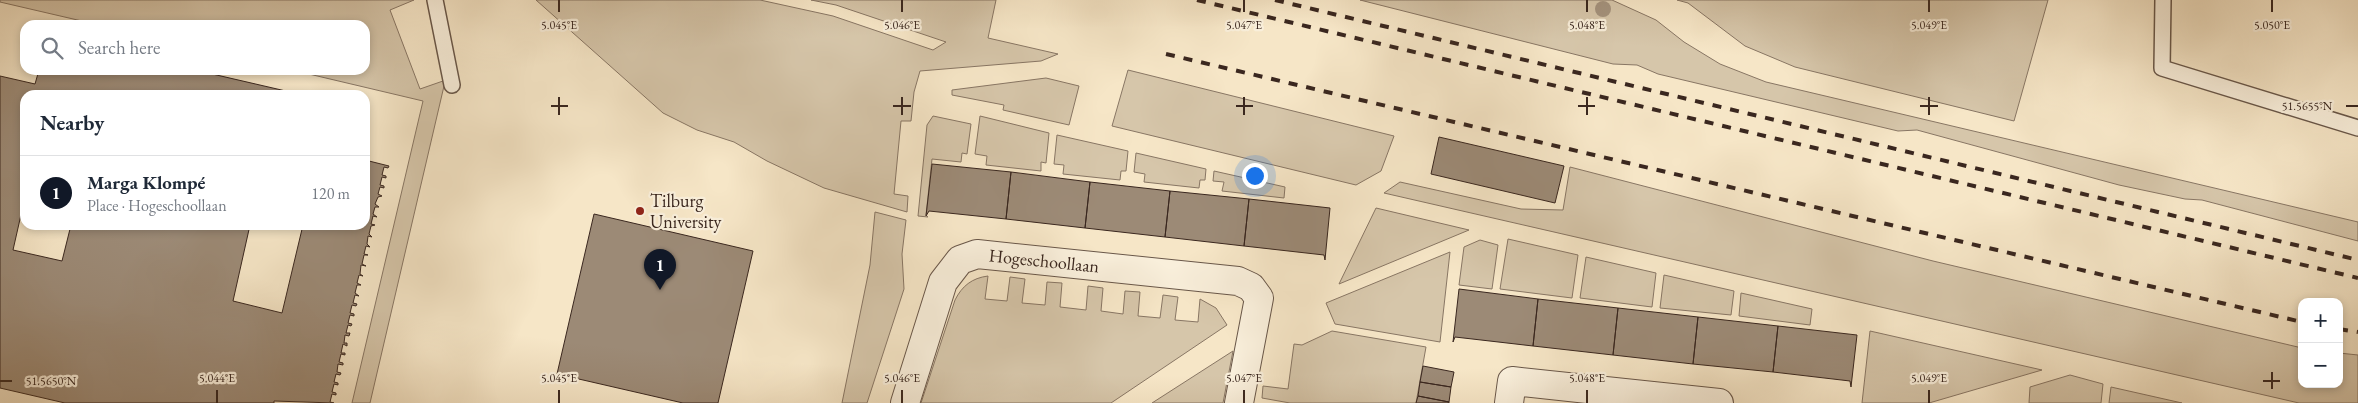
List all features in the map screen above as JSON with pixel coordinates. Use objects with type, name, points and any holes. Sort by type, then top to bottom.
[{"type":"street","name":"Hogeschoollaan","points":[[905,403],[943,282],[960,260],[977,254],[1238,281],[1252,287],[1259,298],[1239,403]]},
{"type":"street","points":[[1508,403],[1512,381],[1719,403]]},
{"type":"lane","points":[[436,0],[452,84]]},
{"type":"lane","points":[[2162,0],[2162,68],[2358,128]]},
{"type":"shaded area","points":[[0,0],[414,0],[390,10],[420,89],[443,81],[444,86],[370,403],[352,403],[423,101],[313,75],[370,75],[370,20],[77,20],[0,2]]},
{"type":"shaded area","points":[[536,0],[760,0],[833,16],[933,50],[946,42],[836,5],[811,0],[996,0],[988,38],[1058,54],[1041,61],[920,71],[914,92],[911,121],[901,121],[894,194],[908,196],[907,212],[824,188],[767,161],[734,142],[697,130],[663,113]]},
{"type":"shaded area","points":[[1360,0],[1612,0],[1656,20],[1684,42],[1720,64],[1766,82],[2358,222],[2358,241],[2202,200],[2185,199],[2119,185],[1917,130],[1898,131],[1658,74],[1637,65],[1613,64]]},
{"type":"shaded area","points":[[1677,0],[2048,0],[2014,121],[1795,67],[1745,46],[1688,3]]},
{"type":"shaded area","points":[[1128,70],[1394,136],[1381,171],[1356,185],[1112,126]]},
{"type":"shaded area","points":[[1046,78],[1079,86],[1069,125],[1003,110],[1004,105],[952,95],[952,90]]},
{"type":"shaded area","points":[[933,116],[971,124],[967,154],[962,153],[961,162],[932,159],[926,215],[928,217],[918,216],[927,125]]},
{"type":"shaded area","points":[[980,116],[1049,133],[1046,163],[1041,162],[1041,171],[986,165],[987,156],[975,154]]},
{"type":"shaded area","points":[[1057,135],[1128,151],[1126,171],[1121,171],[1120,180],[1063,174],[1064,165],[1054,164]]},
{"type":"shaded area","points":[[1136,153],[1206,169],[1205,180],[1200,180],[1199,188],[1144,182],[1145,174],[1134,172]]},
{"type":"shaded area","points":[[1570,167],[1933,261],[2298,347],[2298,388],[2343,388],[2343,353],[2358,355],[2358,403],[2299,403],[1384,193],[1400,182],[1521,209],[1563,210]]},
{"type":"shaded area","points":[[1214,171],[1285,187],[1284,198],[1222,191],[1224,182],[1213,181]]},
{"type":"shaded area","points":[[1376,208],[1469,230],[1339,284]]},
{"type":"shaded area","points":[[875,212],[906,220],[902,254],[904,289],[867,403],[842,403],[870,265]]},
{"type":"shaded area","points":[[1508,239],[1578,255],[1572,298],[1500,289]]},
{"type":"shaded area","points":[[1480,240],[1498,245],[1492,289],[1459,285],[1464,247]]},
{"type":"shaded area","points":[[1450,252],[1440,342],[1335,324],[1326,303]]},
{"type":"shaded area","points":[[1586,257],[1656,273],[1652,307],[1580,298]]},
{"type":"shaded area","points":[[1664,275],[1734,291],[1731,315],[1660,308]]},
{"type":"shaded area","points":[[988,276],[985,299],[1007,301],[1010,277],[1025,279],[1022,303],[1045,305],[1047,282],[1062,283],[1060,307],[1086,310],[1088,286],[1103,288],[1101,311],[1123,314],[1125,291],[1140,292],[1138,316],[1160,318],[1163,295],[1178,297],[1175,320],[1198,322],[1200,299],[1216,308],[1227,325],[1111,403],[921,403],[955,300],[968,284]]},
{"type":"shaded area","points":[[1741,293],[1812,309],[1810,325],[1739,316]]},
{"type":"shaded area","points":[[1332,331],[1426,347],[1416,403],[1290,403],[1262,398],[1263,386],[1288,389],[1294,344],[1302,345]]},
{"type":"shaded area","points":[[1870,331],[2042,370],[1929,403],[1862,403]]},
{"type":"shaded area","points":[[1233,351],[1223,403],[1152,403]]},
{"type":"shaded area","points":[[2070,375],[2103,384],[2101,403],[2029,403],[2030,387]]},
{"type":"shaded area","points":[[2111,387],[2182,403],[2109,403]]},
{"type":"building","points":[[38,75],[217,75],[281,90],[20,90],[20,219],[13,250],[62,261],[70,230],[249,230],[233,301],[282,313],[302,230],[370,230],[369,234],[372,237],[368,236],[367,244],[370,247],[366,246],[364,254],[368,255],[364,255],[362,264],[366,266],[361,265],[360,274],[363,276],[359,275],[357,283],[361,285],[357,285],[355,293],[359,296],[355,295],[353,303],[357,304],[356,306],[352,305],[350,313],[354,314],[354,316],[350,315],[348,323],[352,324],[351,326],[348,325],[346,333],[350,333],[349,336],[345,335],[344,343],[347,343],[347,346],[343,344],[341,353],[345,353],[345,355],[341,354],[339,362],[343,363],[343,365],[338,364],[337,372],[341,373],[340,375],[336,374],[334,382],[338,383],[338,385],[334,384],[332,392],[336,393],[336,395],[332,394],[330,402],[334,403],[274,401],[274,403],[65,403],[0,388],[0,76],[35,84]]},
{"type":"building","points":[[1439,137],[1564,166],[1555,203],[1431,174]]},
{"type":"building","points":[[370,161],[389,166],[388,168],[384,167],[382,175],[386,176],[386,178],[382,177],[380,185],[384,186],[384,188],[380,187],[378,194],[382,196],[378,197],[375,204],[379,207],[375,207],[373,214],[377,217],[373,216],[371,224],[375,225],[371,226],[370,230]]},
{"type":"building","points":[[932,164],[1011,172],[1006,219],[929,211],[926,216]]},
{"type":"building","points":[[1011,172],[1090,182],[1085,228],[1006,219]]},
{"type":"building","points":[[1090,182],[1170,191],[1165,237],[1085,228]]},
{"type":"building","points":[[1170,191],[1249,199],[1244,246],[1165,237]]},
{"type":"building","points":[[1249,199],[1330,208],[1325,260],[1324,255],[1244,246]]},
{"type":"building","points":[[594,214],[753,251],[718,403],[683,403],[557,374]]},
{"type":"building","points":[[1459,289],[1538,299],[1533,346],[1455,337],[1453,342]]},
{"type":"building","points":[[1538,299],[1618,308],[1613,355],[1533,346]]},
{"type":"building","points":[[1618,308],[1698,317],[1693,364],[1613,355]]},
{"type":"building","points":[[1698,317],[1778,326],[1773,372],[1693,364]]},
{"type":"building","points":[[1778,326],[1857,335],[1851,387],[1850,381],[1773,372]]},
{"type":"building","points":[[1423,366],[1454,372],[1451,387],[1420,382]]},
{"type":"building","points":[[1420,382],[1451,387],[1449,402],[1418,396]]},
{"type":"building","points":[[1418,396],[1449,402],[1449,403],[1416,403]]},
{"type":"railway","points":[[1197,0],[2358,278]]},
{"type":"railway","points":[[1275,0],[2358,260]]},
{"type":"railway","points":[[1166,54],[2298,321]]},
{"type":"railway","points":[[2343,330],[2358,332]]},
{"type":"place","name":"Tilburg University","points":[[640,211]]},
{"type":"place","name":"Marga Klompé","points":[[660,290]]}]
